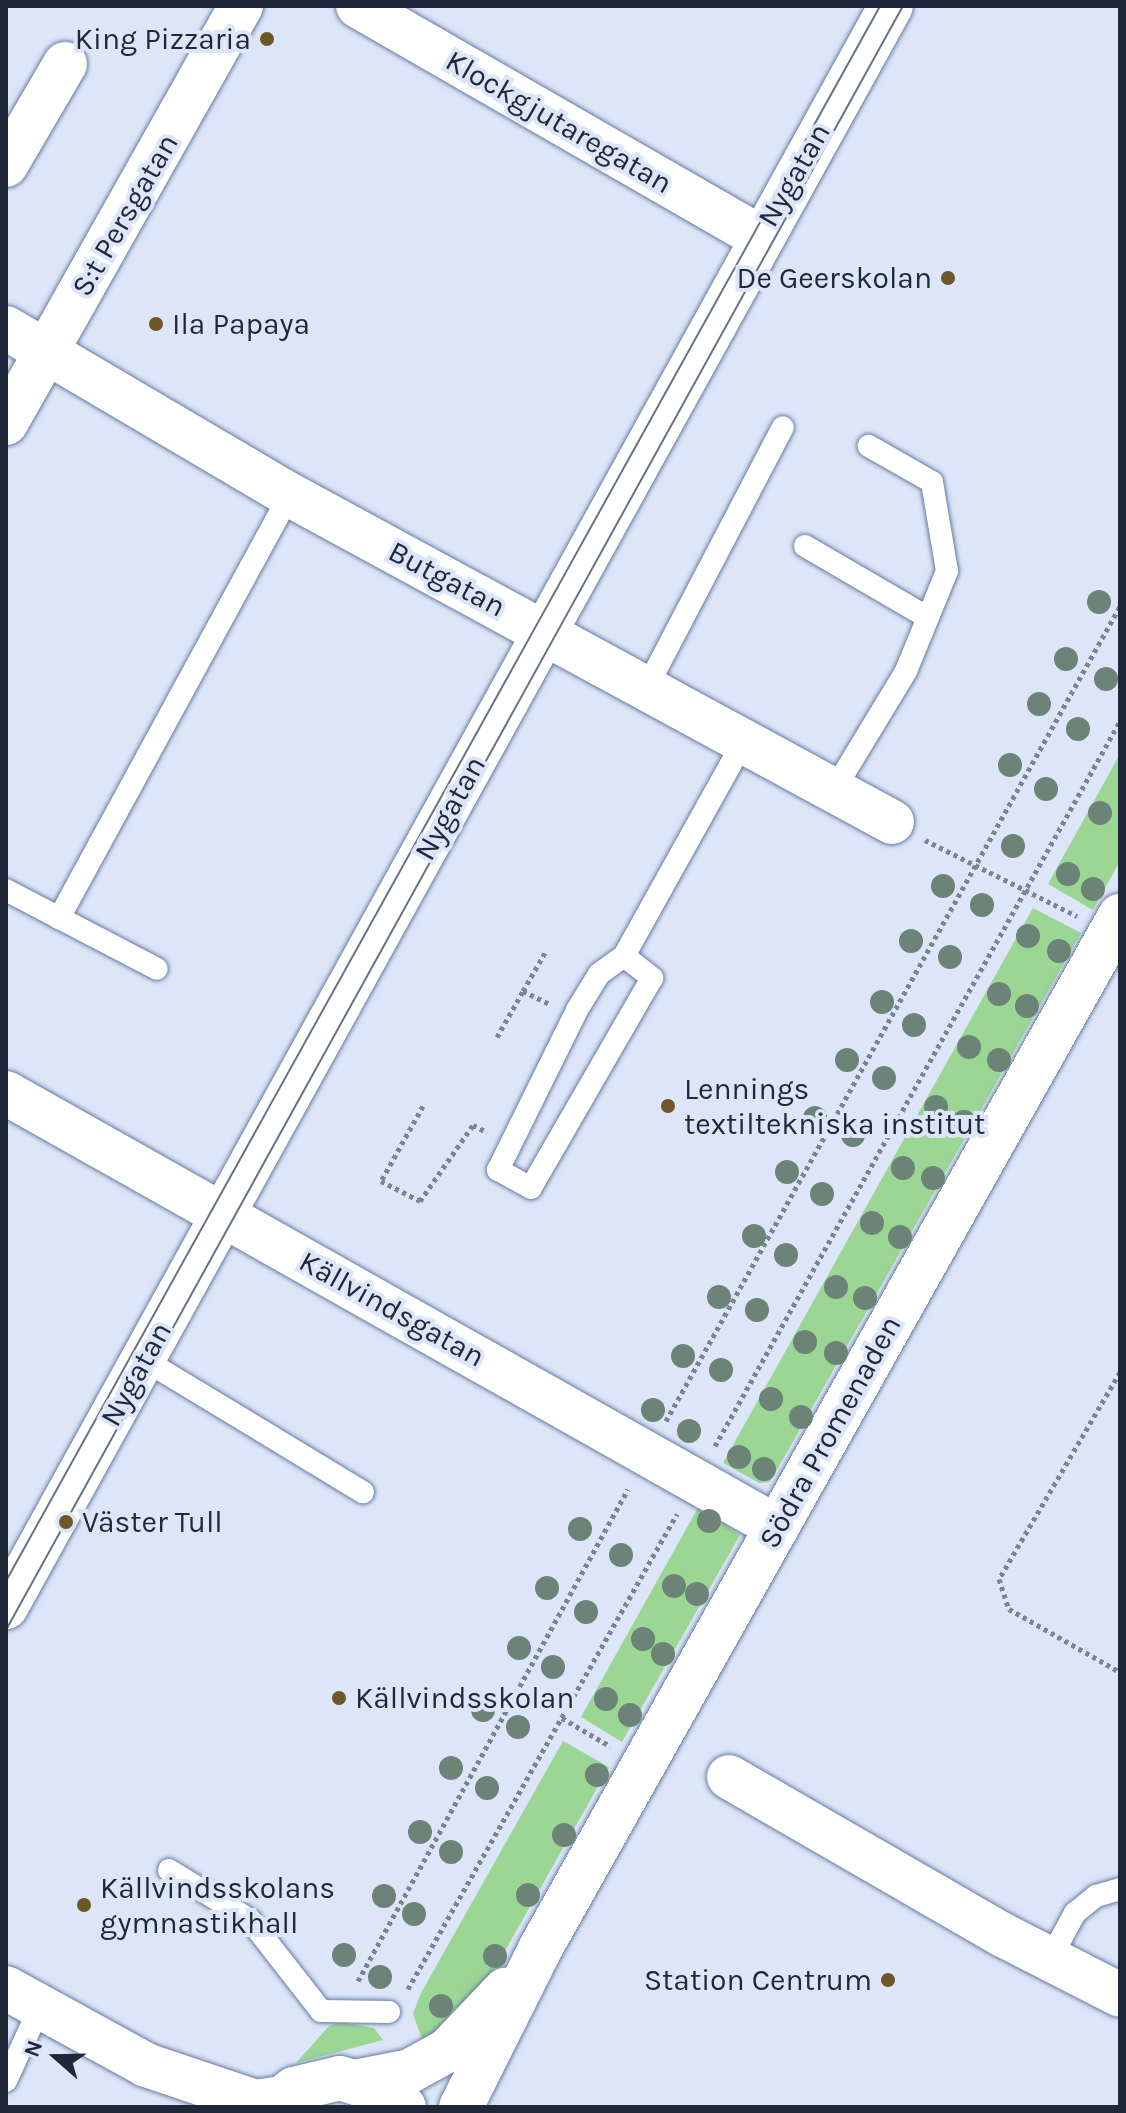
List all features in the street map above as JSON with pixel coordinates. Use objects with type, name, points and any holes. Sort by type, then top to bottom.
[{"type":"street","name":"S:t Persgatan","points":[[6,423],[241,6]]},
{"type":"street","name":"Klockgjutaregatan","points":[[358,6],[759,237]]},
{"type":"street","name":"Nygatan","points":[[6,1607],[139,1356],[224,1215],[548,633],[759,237],[891,6]]},
{"type":"street","points":[[6,165],[65,64]]},
{"type":"street","name":"Butgatan","points":[[6,328],[290,495],[745,739],[892,822]]},
{"type":"street","name":"Södra Promenaden","points":[[461,2107],[540,1949],[1120,916]]},
{"type":"street","name":"Källvindsgatan","points":[[6,1093],[777,1527]]},
{"type":"street","points":[[729,1777],[1050,1959],[1120,1995]]},
{"type":"street","name":"Södra Promenaden","points":[[277,2102],[324,2079],[359,2081],[410,2071],[448,2050],[540,1949]]},
{"type":"street","points":[[23,1998],[146,2065],[256,2102],[277,2102]]},
{"type":"street","points":[[146,2065],[196,2107]]},
{"type":"street","points":[[359,2081],[404,2107]]},
{"type":"lane","points":[[647,687],[783,427]]},
{"type":"lane","points":[[834,790],[906,671],[947,571],[932,482],[869,446]]},
{"type":"lane","points":[[59,918],[290,495]]},
{"type":"lane","points":[[805,546],[927,617]]},
{"type":"lane","points":[[624,956],[652,978],[531,1188],[498,1170],[574,1016],[599,974],[624,956],[745,739]]},
{"type":"lane","points":[[6,890],[157,969]]},
{"type":"lane","points":[[139,1356],[363,1492]]},
{"type":"lane","points":[[169,1870],[250,1920],[321,2011],[389,2012]]},
{"type":"lane","points":[[1050,1959],[1075,1913],[1096,1896],[1120,1889]]},
{"type":"lane","points":[[6,2081],[23,1998]]},
{"type":"path","points":[[348,2009],[362,1969],[1120,606]]},
{"type":"path","points":[[389,2012],[399,2006],[1120,721]]},
{"type":"path","points":[[892,822],[975,868],[1026,888]]},
{"type":"path","points":[[497,1037],[546,951]]},
{"type":"path","points":[[523,991],[574,1016]]},
{"type":"path","points":[[423,1106],[381,1181],[420,1201],[473,1125],[512,1146]]},
{"type":"path","points":[[1120,1372],[999,1579],[1009,1609],[1120,1672]]},
{"type":"green space","points":[[1120,754],[1120,861],[1093,910],[1048,884]]},
{"type":"green space","points":[[1033,908],[1081,933],[770,1482],[759,1483],[723,1463]]},
{"type":"green space","points":[[699,1506],[740,1535],[622,1742],[581,1717]]},
{"type":"green space","points":[[563,1741],[609,1767],[480,1995],[453,2027],[423,2042],[413,2014],[421,1993]]},
{"type":"green space","points":[[340,2022],[374,2028],[383,2040],[296,2063],[329,2026]]},
{"type":"tram line","points":[[6,1581],[880,6]]},
{"type":"tram line","points":[[6,1630],[903,6]]},
{"type":"place","name":"King Pizzaria","points":[[267,39]]},
{"type":"place","name":"De Geerskolan","points":[[948,278]]},
{"type":"place","name":"Ila Papaya","points":[[156,324]]},
{"type":"place","name":"Lennings textiltekniska institut","points":[[668,1106]]},
{"type":"place","name":"Väster Tull","points":[[66,1522]]},
{"type":"place","name":"Källvindsskolan","points":[[339,1698]]},
{"type":"place","name":"Källvindsskolans gymnastikhall","points":[[84,1905]]},
{"type":"place","name":"Station Centrum","points":[[888,1980]]}]
